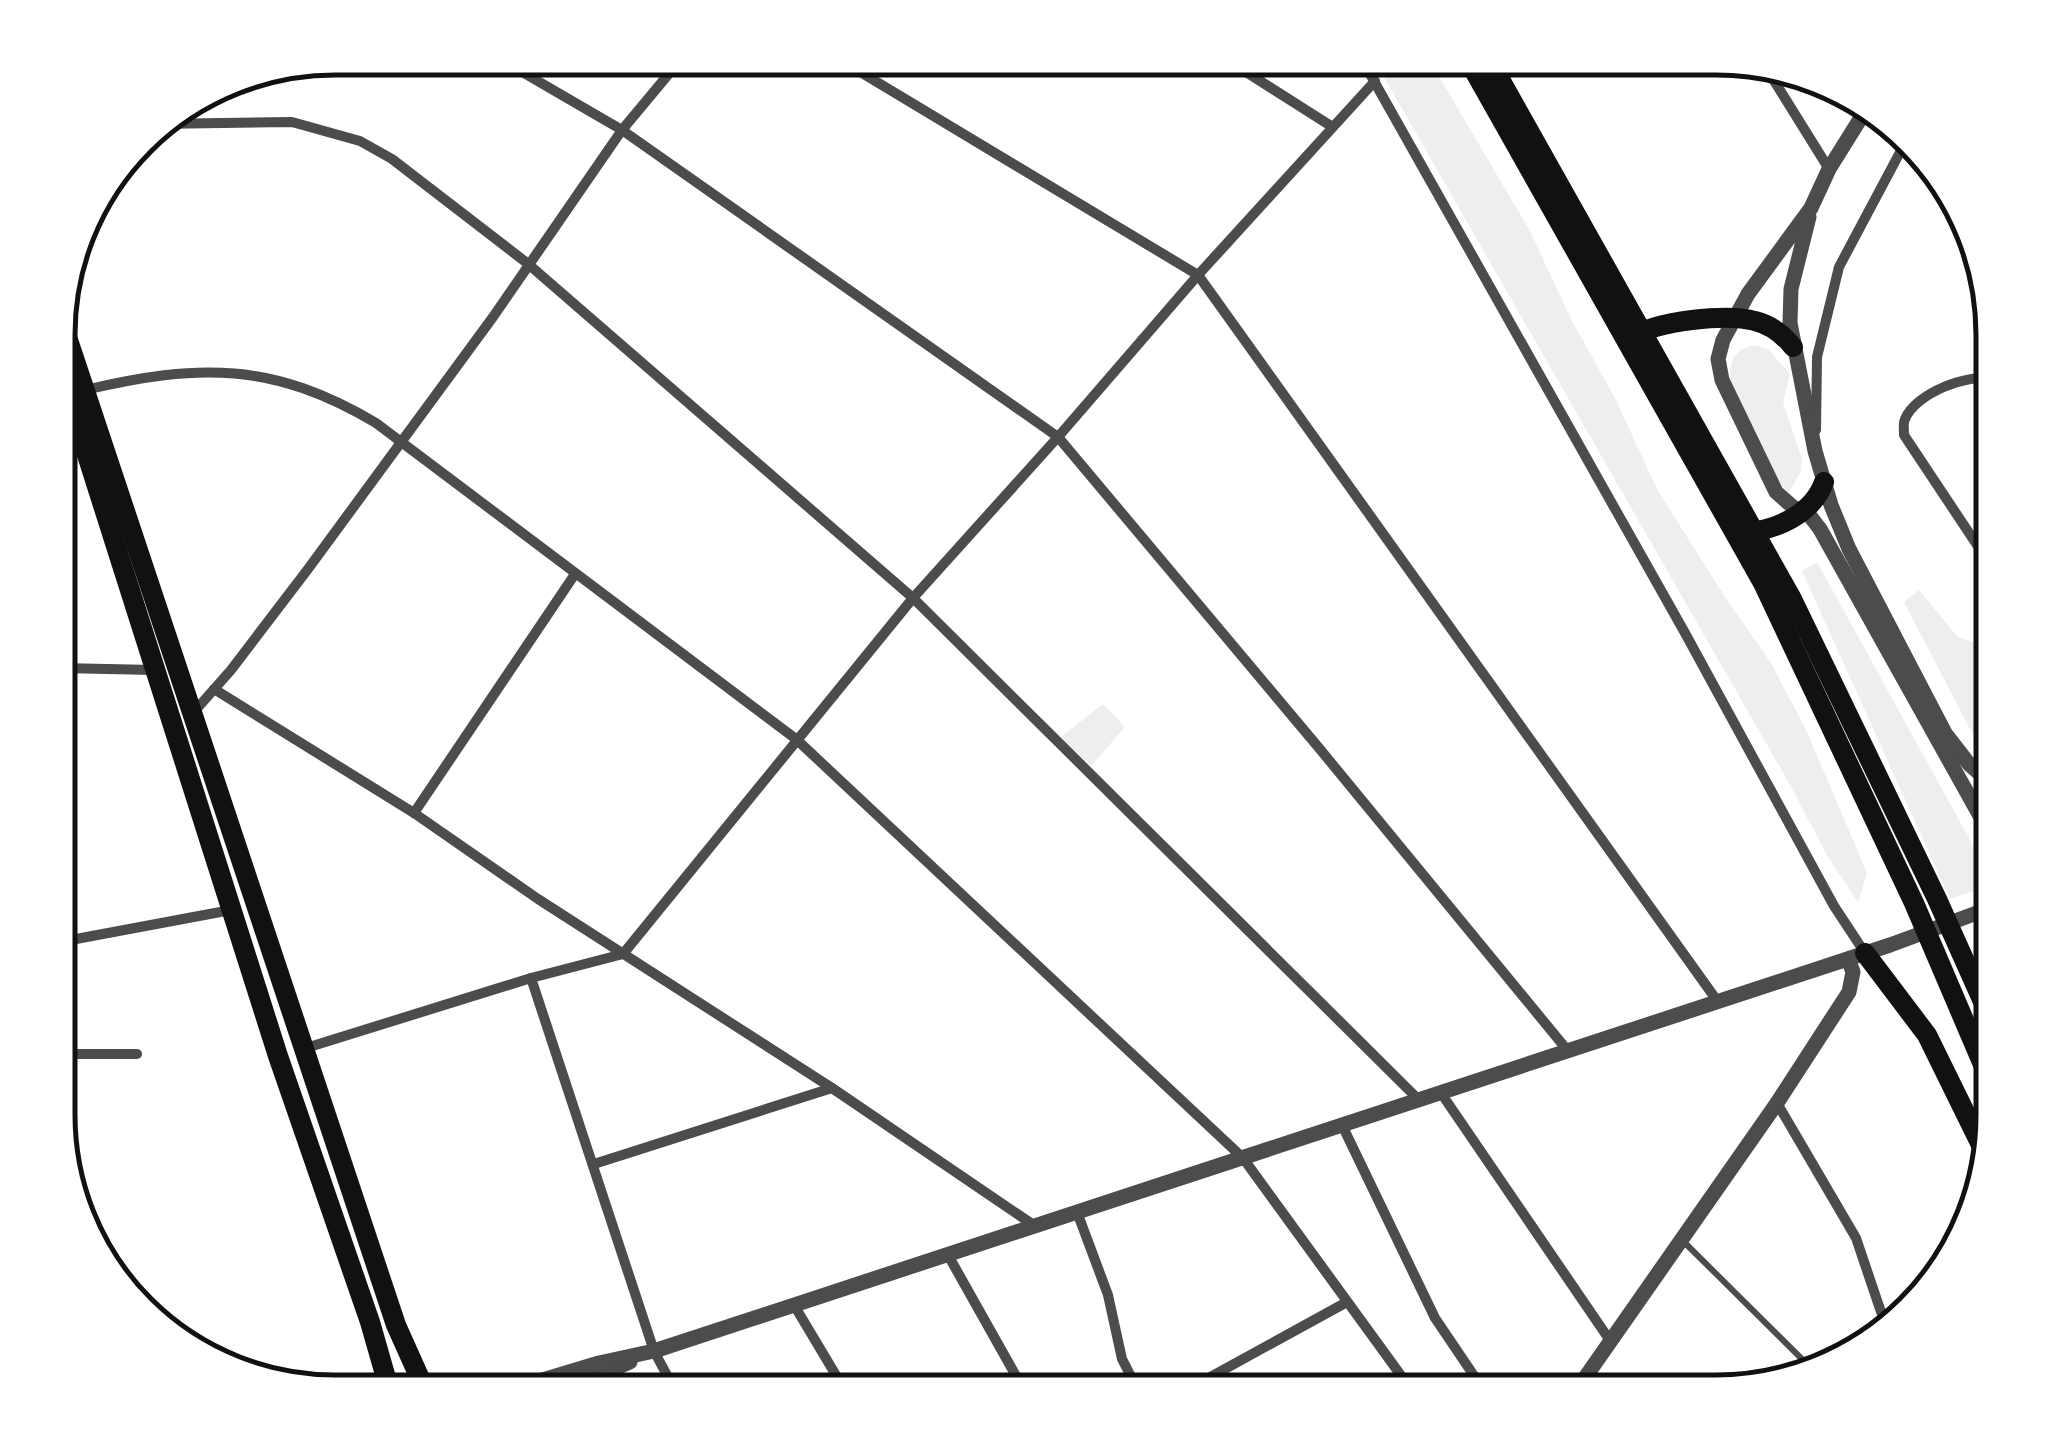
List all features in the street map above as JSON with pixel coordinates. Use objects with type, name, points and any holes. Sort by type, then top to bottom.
[{"type":"main road","points":[[1478,76],[1636,336]]},
{"type":"main road","points":[[1497,76],[1636,336],[1827,669],[1975,986]]},
{"type":"main road","points":[[1636,336],[1666,324],[1734,318],[1768,325],[1793,347]]},
{"type":"main road","points":[[75,359],[396,1325],[418,1374]]},
{"type":"main road","points":[[75,420],[385,1374]]},
{"type":"main road","points":[[1746,531],[1803,512],[1816,499],[1824,482]]},
{"type":"main road","points":[[1746,531],[1975,1046]]},
{"type":"main road","points":[[1856,956],[1927,1035],[1975,1130]]},
{"type":"street","points":[[528,75],[622,130],[1058,437],[1568,1051]]},
{"type":"street","points":[[193,713],[402,442],[622,130],[668,75]]},
{"type":"street","points":[[866,75],[1198,274],[1718,1002]]},
{"type":"street","points":[[1252,76],[1331,126]]},
{"type":"street","points":[[1371,76],[1686,633],[1834,906],[1856,956],[1850,992],[1590,1375]]},
{"type":"street","points":[[306,1048],[531,978],[623,954],[913,598],[1374,81]]},
{"type":"street","points":[[1775,82],[1830,169]]},
{"type":"street","points":[[1860,119],[1811,208],[1760,275],[1734,318],[1720,349],[1722,380],[1776,492],[1820,528],[1975,807]]},
{"type":"street","points":[[185,124],[292,122],[360,142],[392,159],[527,264],[913,598],[1418,1099]]},
{"type":"street","points":[[1816,451],[1817,356],[1830,296],[1839,266],[1900,151]]},
{"type":"street","points":[[1811,208],[1791,289],[1793,347],[1824,482],[1849,550],[1938,721],[1975,769]]},
{"type":"street","points":[[86,390],[172,372],[255,375],[335,400],[402,442],[796,739],[1243,1158],[1400,1375]]},
{"type":"street","points":[[1975,378],[1958,380],[1915,406],[1904,420],[1904,435],[1975,542]]},
{"type":"street","points":[[414,812],[575,574]]},
{"type":"street","points":[[75,668],[158,670]]},
{"type":"street","points":[[214,690],[414,812],[1035,1226]]},
{"type":"street","points":[[76,939],[232,910]]},
{"type":"street","points":[[562,1374],[648,1353],[1890,945],[1975,912]]},
{"type":"street","points":[[531,978],[594,1164],[648,1353],[663,1374]]},
{"type":"street","points":[[76,1054],[136,1054]]},
{"type":"street","points":[[594,1164],[832,1088]]},
{"type":"street","points":[[1441,1093],[1610,1342]]},
{"type":"street","points":[[1776,1104],[1856,1238],[1882,1314]]},
{"type":"street","points":[[1342,1125],[1434,1318],[1474,1375]]},
{"type":"street","points":[[1077,1212],[1108,1296],[1122,1360],[1130,1375]]},
{"type":"street","points":[[948,1255],[1015,1374]]},
{"type":"street","points":[[1215,1375],[1348,1302]]},
{"type":"street","points":[[794,1305],[835,1374]]},
{"type":"street","points":[[604,1374],[648,1353]]},
{"type":"lane","points":[[1682,1240],[1803,1360]]},
{"type":"shaded area","points":[[1383,76],[1438,76],[1530,231],[1658,491],[1771,663],[1807,732],[1867,873],[1858,902],[1828,857]]},
{"type":"shaded area","points":[[1755,345],[1768,349],[1790,374],[1783,403],[1802,459],[1801,471],[1789,493],[1749,430],[1732,386],[1731,367],[1738,353]]},
{"type":"shaded area","points":[[1817,562],[1975,849],[1975,890],[1950,899],[1802,571]]},
{"type":"shaded area","points":[[1919,590],[1957,636],[1975,644],[1975,738],[1973,735],[1904,602]]},
{"type":"shaded area","points":[[1103,704],[1125,727],[1091,766],[1061,737]]}]
